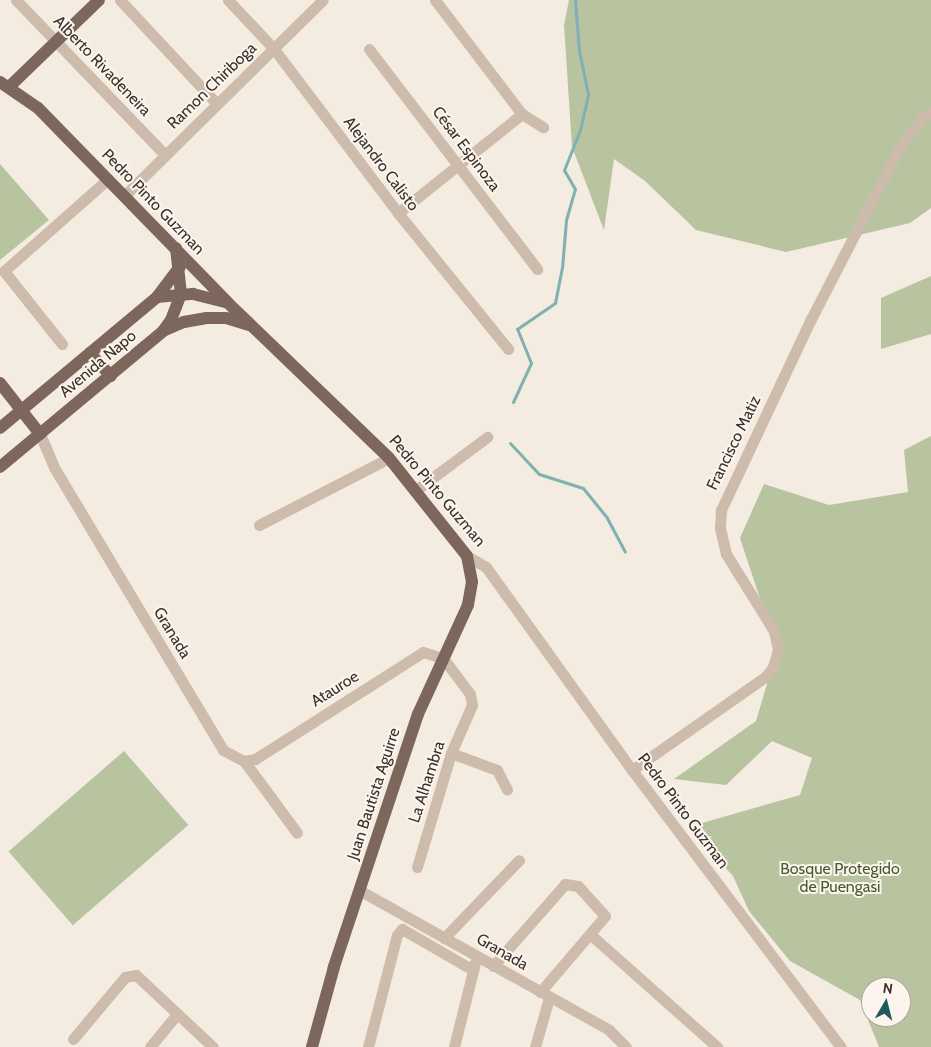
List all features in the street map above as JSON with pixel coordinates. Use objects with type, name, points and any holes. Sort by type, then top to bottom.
[{"type":"main road","points":[[4,84],[56,42],[100,0]]},
{"type":"main road","name":"Pedro Pinto Guzman","points":[[4,84],[38,108],[228,303],[306,374],[389,458],[467,556]]},
{"type":"main road","name":"Avenida Napo","points":[[0,467],[163,331],[178,308],[181,294],[180,266],[176,248]]},
{"type":"main road","name":"Avenida Napo","points":[[0,428],[157,297],[180,266]]},
{"type":"main road","points":[[157,297],[181,294],[205,296],[228,303]]},
{"type":"main road","points":[[163,331],[184,322],[208,318],[226,318],[253,326]]},
{"type":"main road","points":[[90,353],[111,376]]},
{"type":"main road","points":[[0,383],[40,434]]},
{"type":"main road","name":"Juan Bautista Aguirre","points":[[312,1047],[359,890],[418,714],[471,593],[471,572],[467,556]]},
{"type":"street","name":"Alberto Rivadeneira","points":[[16,0],[165,155]]},
{"type":"street","points":[[120,0],[217,104]]},
{"type":"street","name":"Alejandro Calisto","points":[[228,0],[274,49],[398,213],[508,349]]},
{"type":"street","name":"Ramon Chiriboga","points":[[124,196],[323,0]]},
{"type":"street","points":[[435,0],[522,114],[543,127]]},
{"type":"street","name":"César Espinoza","points":[[368,49],[537,269]]},
{"type":"street","name":"Francisco Matiz","points":[[632,770],[766,676],[773,667],[778,649],[774,631],[732,566],[722,543],[721,510],[811,319],[901,145],[923,117],[931,113]]},
{"type":"street","points":[[398,213],[522,114]]},
{"type":"street","points":[[62,344],[4,271],[108,179]]},
{"type":"street","name":"Granada","points":[[40,434],[54,469],[223,750],[244,761],[296,833]]},
{"type":"street","points":[[416,490],[487,437]]},
{"type":"street","points":[[259,524],[389,458]]},
{"type":"street","name":"Pedro Pinto Guzman","points":[[467,556],[486,567],[632,770],[841,1047]]},
{"type":"street","name":"Atauroe","points":[[244,761],[255,758],[423,652],[443,658]]},
{"type":"street","name":"La Alhambra","points":[[417,867],[451,752],[472,705],[461,679],[443,658]]},
{"type":"street","points":[[451,752],[497,770],[507,790]]},
{"type":"street","points":[[444,938],[519,860]]},
{"type":"street","points":[[493,966],[565,884],[578,886],[604,916],[544,995],[535,1047]]},
{"type":"street","name":"Granada","points":[[359,890],[544,995],[615,1042],[626,1047]]},
{"type":"street","points":[[368,1047],[397,935],[402,929],[473,970]]},
{"type":"street","points":[[591,935],[718,1047]]},
{"type":"street","points":[[454,1047],[476,956]]},
{"type":"street","points":[[73,1039],[125,977],[136,975],[213,1047]]},
{"type":"street","points":[[150,1047],[177,1014]]},
{"type":"green space","points":[[569,0],[931,0],[931,208],[910,223],[786,252],[696,230],[645,181],[614,159],[604,230],[572,147],[564,25]]},
{"type":"green space","points":[[0,164],[49,220],[0,260]]},
{"type":"green space","points":[[931,276],[931,334],[881,349],[881,298]]},
{"type":"green space","name":"Bosque Protegido de Puengasi","points":[[931,436],[931,1047],[879,1047],[871,1027],[911,1027],[911,977],[861,977],[861,1002],[860,1000],[790,961],[749,911],[733,876],[688,827],[800,795],[812,758],[772,741],[726,785],[674,779],[756,721],[777,650],[740,538],[764,484],[829,505],[908,492],[904,450]]},
{"type":"green space","points":[[124,751],[188,825],[73,925],[9,851]]},
{"type":"waterway","points":[[513,402],[531,363],[517,329],[555,303],[562,268],[566,220],[575,189],[564,170],[580,130],[588,94],[579,51],[575,0]]},
{"type":"waterway","points":[[510,443],[539,474],[583,488],[607,518],[625,552]]}]
